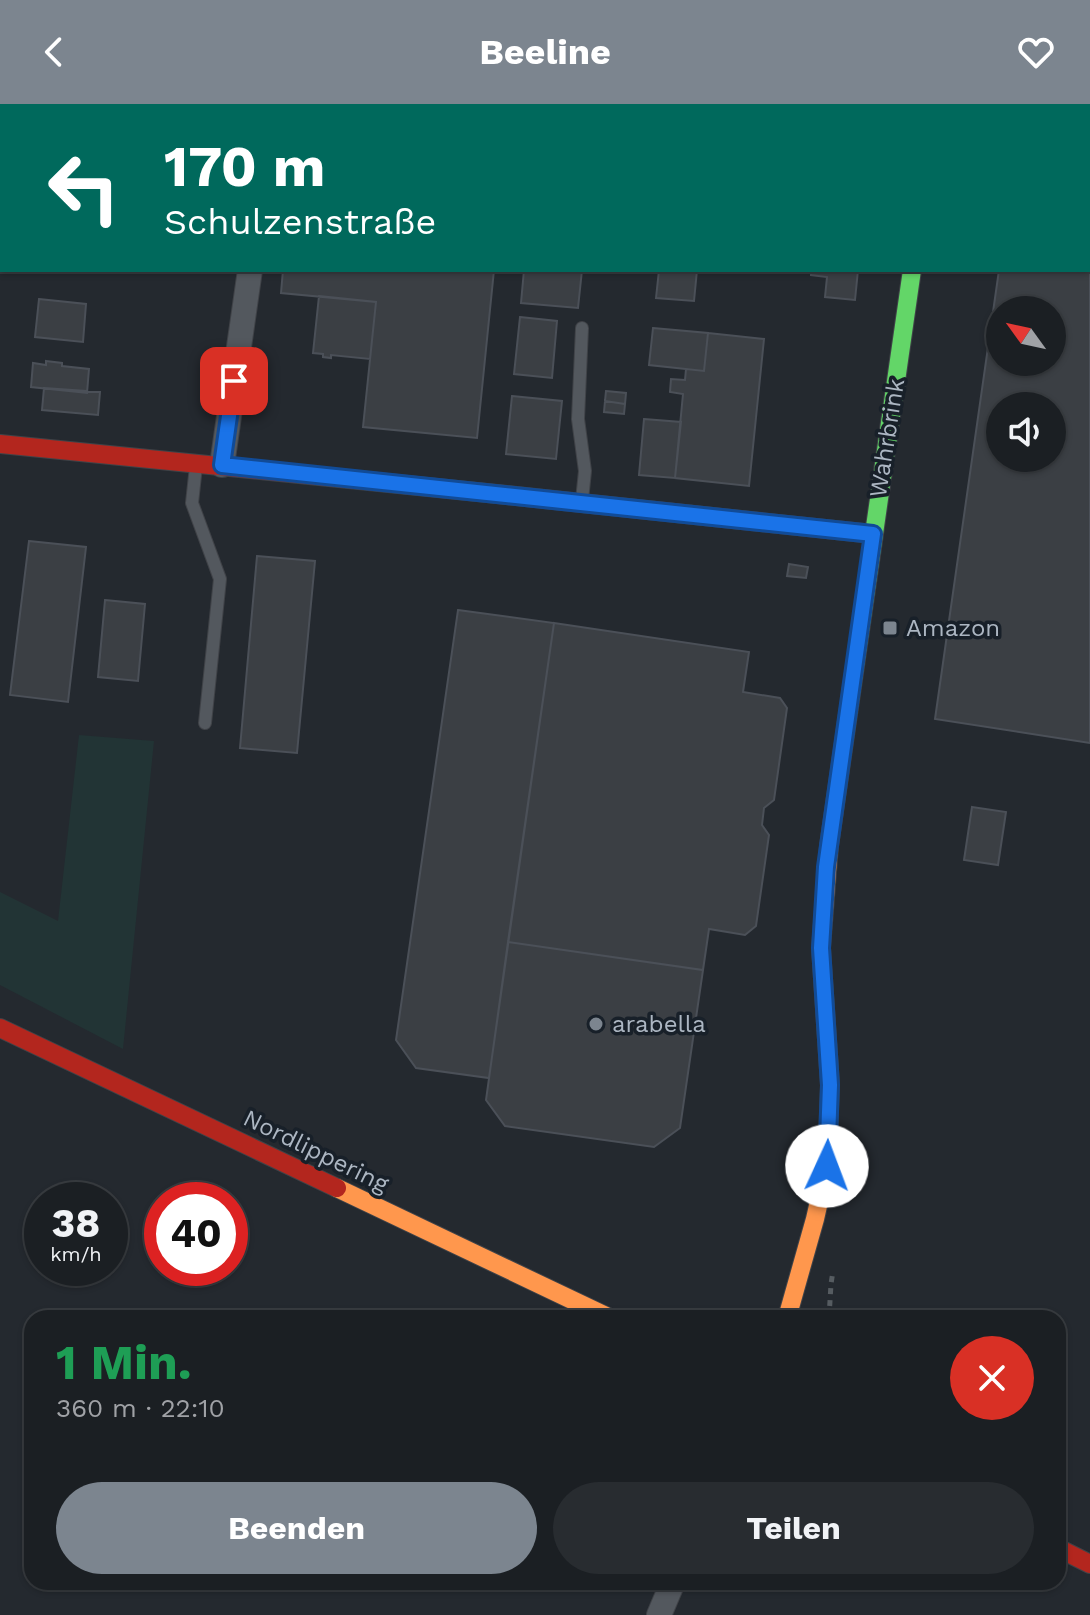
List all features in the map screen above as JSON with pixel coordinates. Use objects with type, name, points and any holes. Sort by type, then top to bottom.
[{"type":"street","points":[[222,465],[250,272]]},
{"type":"street","name":"Wahrbrink","points":[[789,1310],[827,1166],[830,1085],[821,948],[826,867],[912,272]]},
{"type":"street","points":[[0,444],[873,534]]},
{"type":"street","name":"Nordlippering","points":[[0,1028],[593,1310]]},
{"type":"street","points":[[1066,1552],[1090,1564]]},
{"type":"street","points":[[663,1614],[670,1590]]},
{"type":"lane","points":[[582,328],[578,419],[585,471],[582,503]]},
{"type":"lane","points":[[196,463],[192,503],[220,579],[205,723]]},
{"type":"shaded area","points":[[79,735],[154,741],[123,1049],[0,985],[0,892],[58,921]]},
{"type":"building","points":[[283,272],[494,272],[477,438],[363,427],[376,302],[281,293]]},
{"type":"building","points":[[524,272],[582,272],[578,308],[521,303]]},
{"type":"building","points":[[659,272],[697,272],[694,301],[656,298]]},
{"type":"building","points":[[811,272],[858,272],[855,300],[825,297],[827,277],[811,275]]},
{"type":"building","points":[[999,272],[1090,272],[1090,743],[935,719],[986,361],[986,376],[1066,376],[1066,296],[995,296]]},
{"type":"building","points":[[319,296],[376,302],[370,359],[331,355],[331,358],[313,353]]},
{"type":"building","points":[[39,299],[86,304],[83,342],[35,337]]},
{"type":"building","points":[[520,317],[557,321],[552,378],[514,374]]},
{"type":"building","points":[[653,328],[708,333],[704,371],[649,365]]},
{"type":"building","points":[[708,333],[764,339],[749,486],[675,478],[683,394],[670,392],[671,379],[685,380],[686,369],[704,371]]},
{"type":"building","points":[[46,361],[89,369],[87,393],[31,387],[33,363],[46,365]]},
{"type":"building","points":[[44,388],[100,392],[98,415],[42,410]]},
{"type":"building","points":[[606,391],[626,393],[625,404],[605,401]]},
{"type":"building","points":[[512,396],[562,401],[556,459],[506,454]]},
{"type":"building","points":[[605,401],[625,404],[624,414],[604,412]]},
{"type":"building","points":[[644,419],[681,422],[675,478],[639,475]]},
{"type":"building","points":[[29,541],[86,547],[68,702],[10,695]]},
{"type":"building","points":[[257,556],[315,561],[297,753],[240,748]]},
{"type":"building","points":[[789,564],[808,567],[806,578],[787,576]]},
{"type":"building","points":[[105,600],[145,604],[138,681],[98,677]]},
{"type":"building","points":[[458,610],[554,623],[489,1078],[416,1068],[396,1040]]},
{"type":"building","points":[[554,623],[749,652],[743,692],[780,698],[787,708],[774,800],[764,808],[762,825],[769,835],[756,926],[745,935],[709,929],[703,970],[508,942]]},
{"type":"building","points":[[972,807],[1006,812],[998,865],[964,860]]},
{"type":"building","name":"arabella","points":[[508,942],[703,970],[680,1128],[654,1147],[505,1126],[486,1100]]},
{"type":"traffic: fast","points":[[829,846],[912,272]]},
{"type":"traffic: fast","points":[[497,494],[873,534]]},
{"type":"traffic: slow","points":[[789,1310],[827,1166],[830,1085],[821,948],[829,846]]},
{"type":"traffic: slow","points":[[337,1188],[593,1310]]},
{"type":"traffic: jam","points":[[0,444],[497,494]]},
{"type":"traffic: jam","points":[[0,1028],[337,1188]]},
{"type":"traffic: jam","points":[[1066,1552],[1090,1564]]},
{"type":"place","name":"Amazon","points":[[890,628]]},
{"type":"place","name":"arabella","points":[[596,1024]]},
{"type":"route","points":[[234,381],[222,465],[873,534],[824,894],[821,948],[830,1085],[827,1166]]}]
